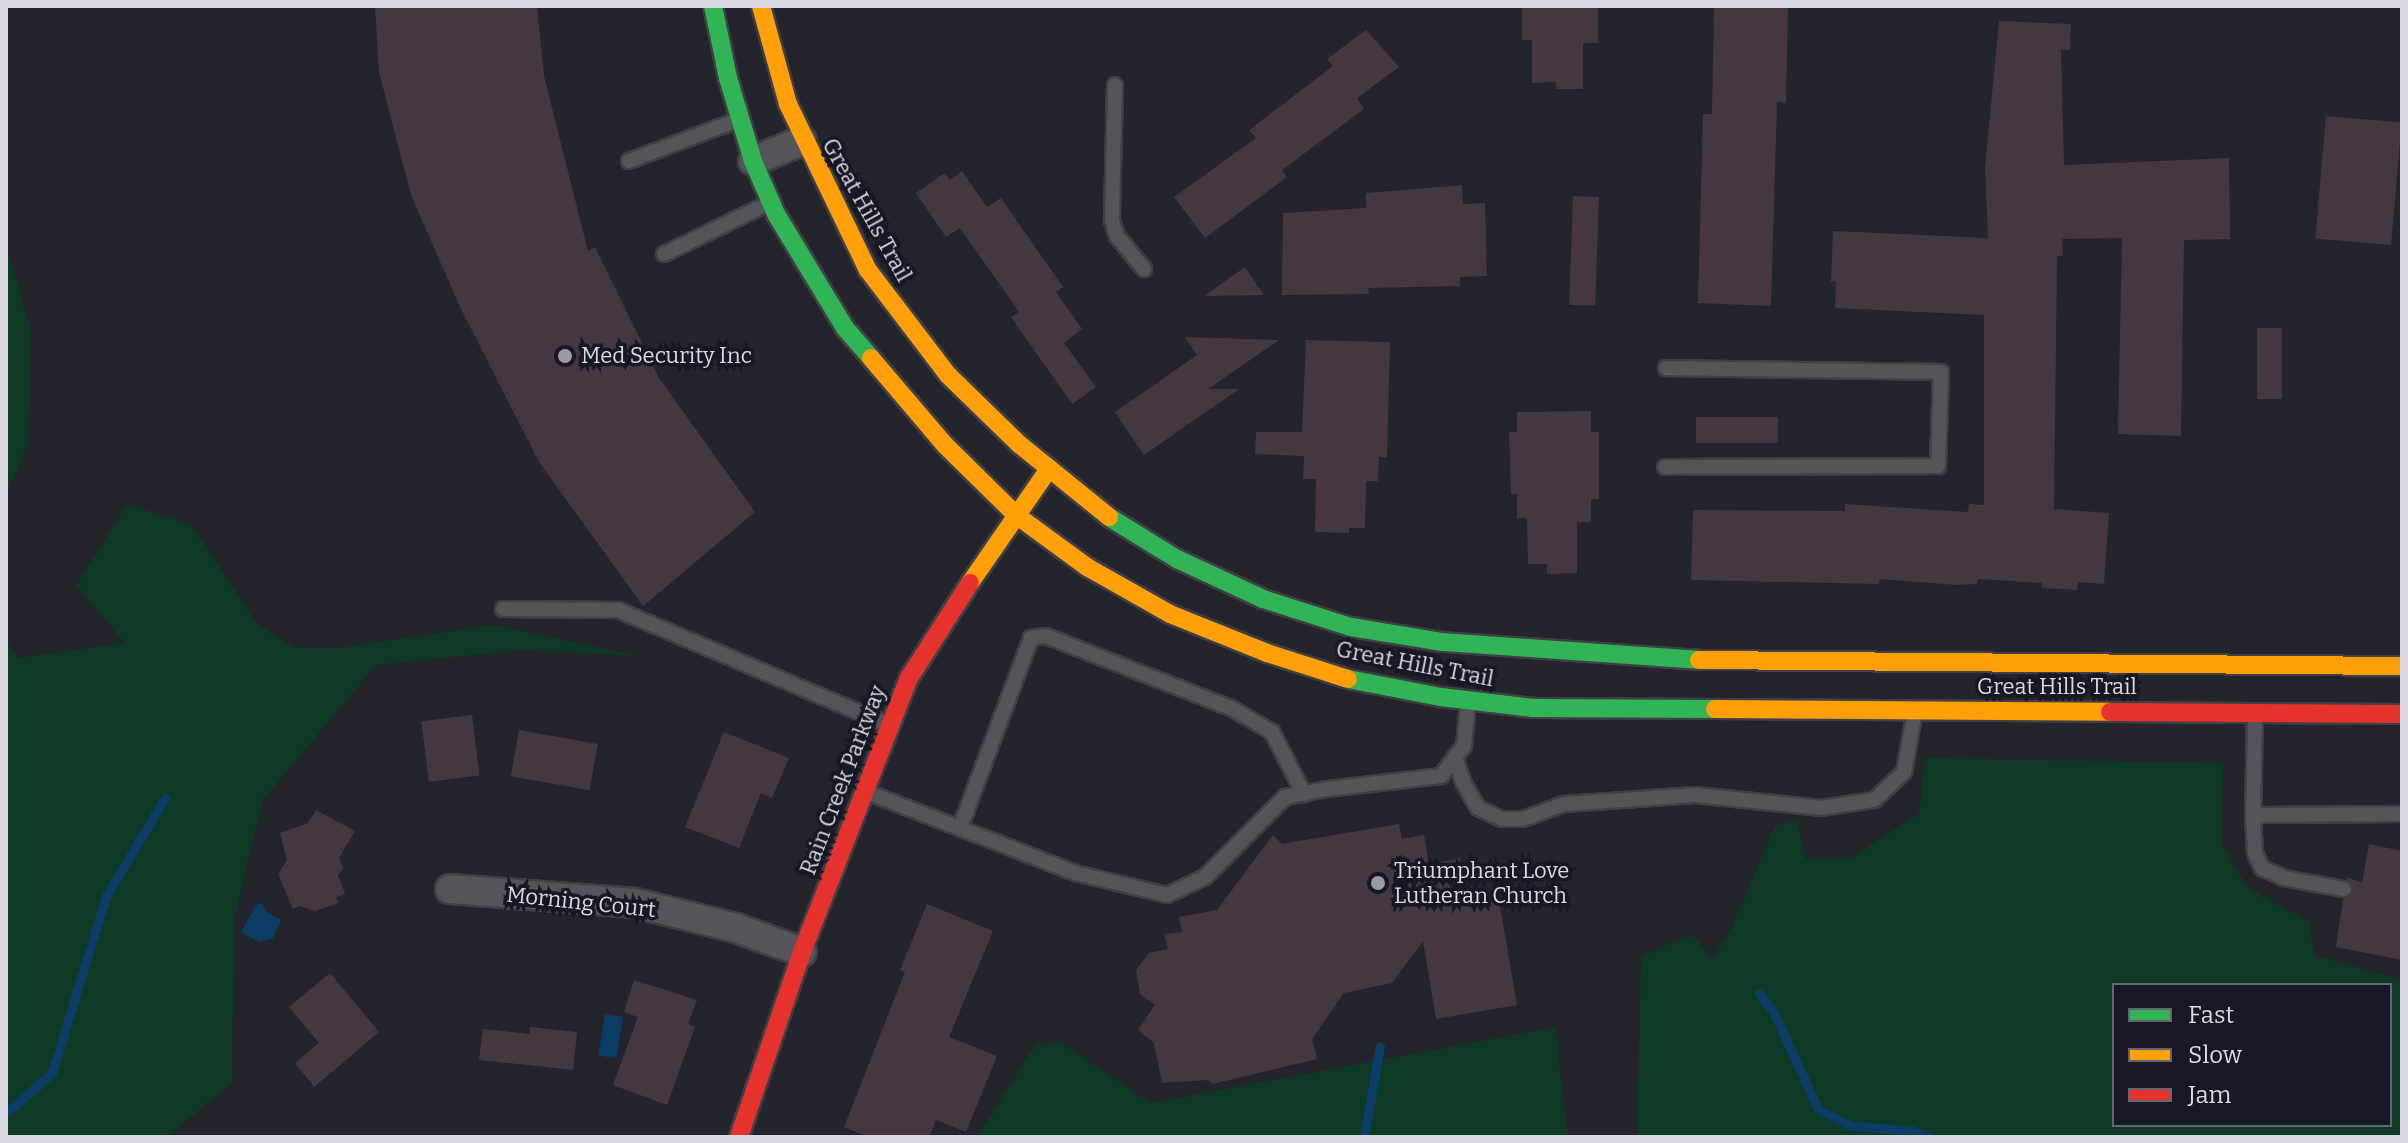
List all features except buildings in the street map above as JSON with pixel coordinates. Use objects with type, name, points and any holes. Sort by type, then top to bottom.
[{"type":"street","name":"Great Hills Trail","points":[[713,6],[753,161],[771,202],[814,281],[845,328],[945,445],[1016,515],[1087,567],[1170,614],[1267,653],[1354,681],[1468,701],[1533,708],[2402,714]]},
{"type":"street","name":"Great Hills Trail","points":[[761,6],[775,62],[802,141],[868,270],[908,327],[948,375],[1049,469],[1109,517],[1177,559],[1263,599],[1351,627],[1443,642],[1722,662],[2402,666]]},
{"type":"street","points":[[753,161],[802,141]]},
{"type":"street","name":"Rain Creek Parkway","points":[[739,1137],[802,952],[909,678],[936,632],[1049,469]]},
{"type":"street","name":"Morning Court","points":[[450,889],[635,903],[736,928],[802,952]]},
{"type":"lane","points":[[1115,85],[1112,221],[1117,236],[1144,269]]},
{"type":"lane","points":[[629,161],[740,118]]},
{"type":"lane","points":[[664,254],[771,202]]},
{"type":"lane","points":[[1665,467],[1938,466],[1941,372],[1666,368]]},
{"type":"lane","points":[[503,609],[618,610],[889,725]]},
{"type":"lane","points":[[960,828],[1031,638],[1046,636],[1231,708],[1272,732],[1304,794]]},
{"type":"lane","points":[[864,791],[1075,873],[1167,895],[1205,877],[1285,797],[1441,776],[1464,746],[1468,701]]},
{"type":"lane","points":[[1455,757],[1463,782],[1478,808],[1502,819],[1523,819],[1564,804],[1696,795],[1821,808],[1874,800],[1904,772],[1915,710]]},
{"type":"lane","points":[[2255,713],[2253,815],[2255,853],[2262,868],[2284,878],[2344,889]]},
{"type":"lane","points":[[2253,815],[2402,814]]},
{"type":"green space","points":[[6,244],[31,330],[28,443],[6,496]]},
{"type":"green space","points":[[127,504],[192,525],[257,624],[294,647],[338,648],[494,625],[638,656],[523,650],[376,665],[262,801],[234,921],[232,1083],[167,1137],[6,1137],[6,640],[18,658],[125,643],[76,586]]},
{"type":"green space","points":[[1925,758],[2223,763],[2222,844],[2248,888],[2309,921],[2314,955],[2402,980],[2402,1137],[1637,1137],[1641,956],[1693,934],[1712,960],[1731,929],[1775,826],[1797,820],[1806,859],[1848,859],[1919,814]]},
{"type":"green space","points":[[1555,1027],[1568,1137],[977,1137],[1035,1045],[1060,1042],[1150,1103]]},
{"type":"water","points":[[262,903],[266,912],[281,920],[273,938],[259,942],[241,932],[256,905]]},
{"type":"water","points":[[605,1014],[623,1017],[616,1058],[598,1055]]},
{"type":"waterway","points":[[6,1113],[52,1073],[106,896],[165,798]]},
{"type":"waterway","points":[[1759,993],[1773,1011],[1818,1109],[1851,1126],[1910,1130],[1930,1137]]},
{"type":"waterway","points":[[1364,1137],[1380,1046]]},
{"type":"traffic: fast","points":[[713,6],[728,78],[753,161],[776,214],[845,328],[871,358]]},
{"type":"traffic: fast","points":[[1109,517],[1177,559],[1263,599],[1351,627],[1443,642],[1699,660]]},
{"type":"traffic: fast","points":[[1348,679],[1441,697],[1533,708],[1715,709]]},
{"type":"traffic: slow","points":[[761,6],[788,104],[868,270],[948,375],[1019,444],[1109,517]]},
{"type":"traffic: slow","points":[[871,358],[945,445],[1016,515],[1087,567],[1170,614],[1267,653],[1348,679]]},
{"type":"traffic: slow","points":[[970,583],[1049,469]]},
{"type":"traffic: slow","points":[[1699,660],[2402,666]]},
{"type":"traffic: slow","points":[[1715,709],[2110,712]]},
{"type":"traffic: jam","points":[[739,1137],[802,952],[909,678],[970,583]]},
{"type":"traffic: jam","points":[[2110,712],[2402,714]]},
{"type":"place","name":"Med Security Inc","points":[[565,356]]},
{"type":"place","name":"Triumphant Love Lutheran Church","points":[[1378,883]]}]
